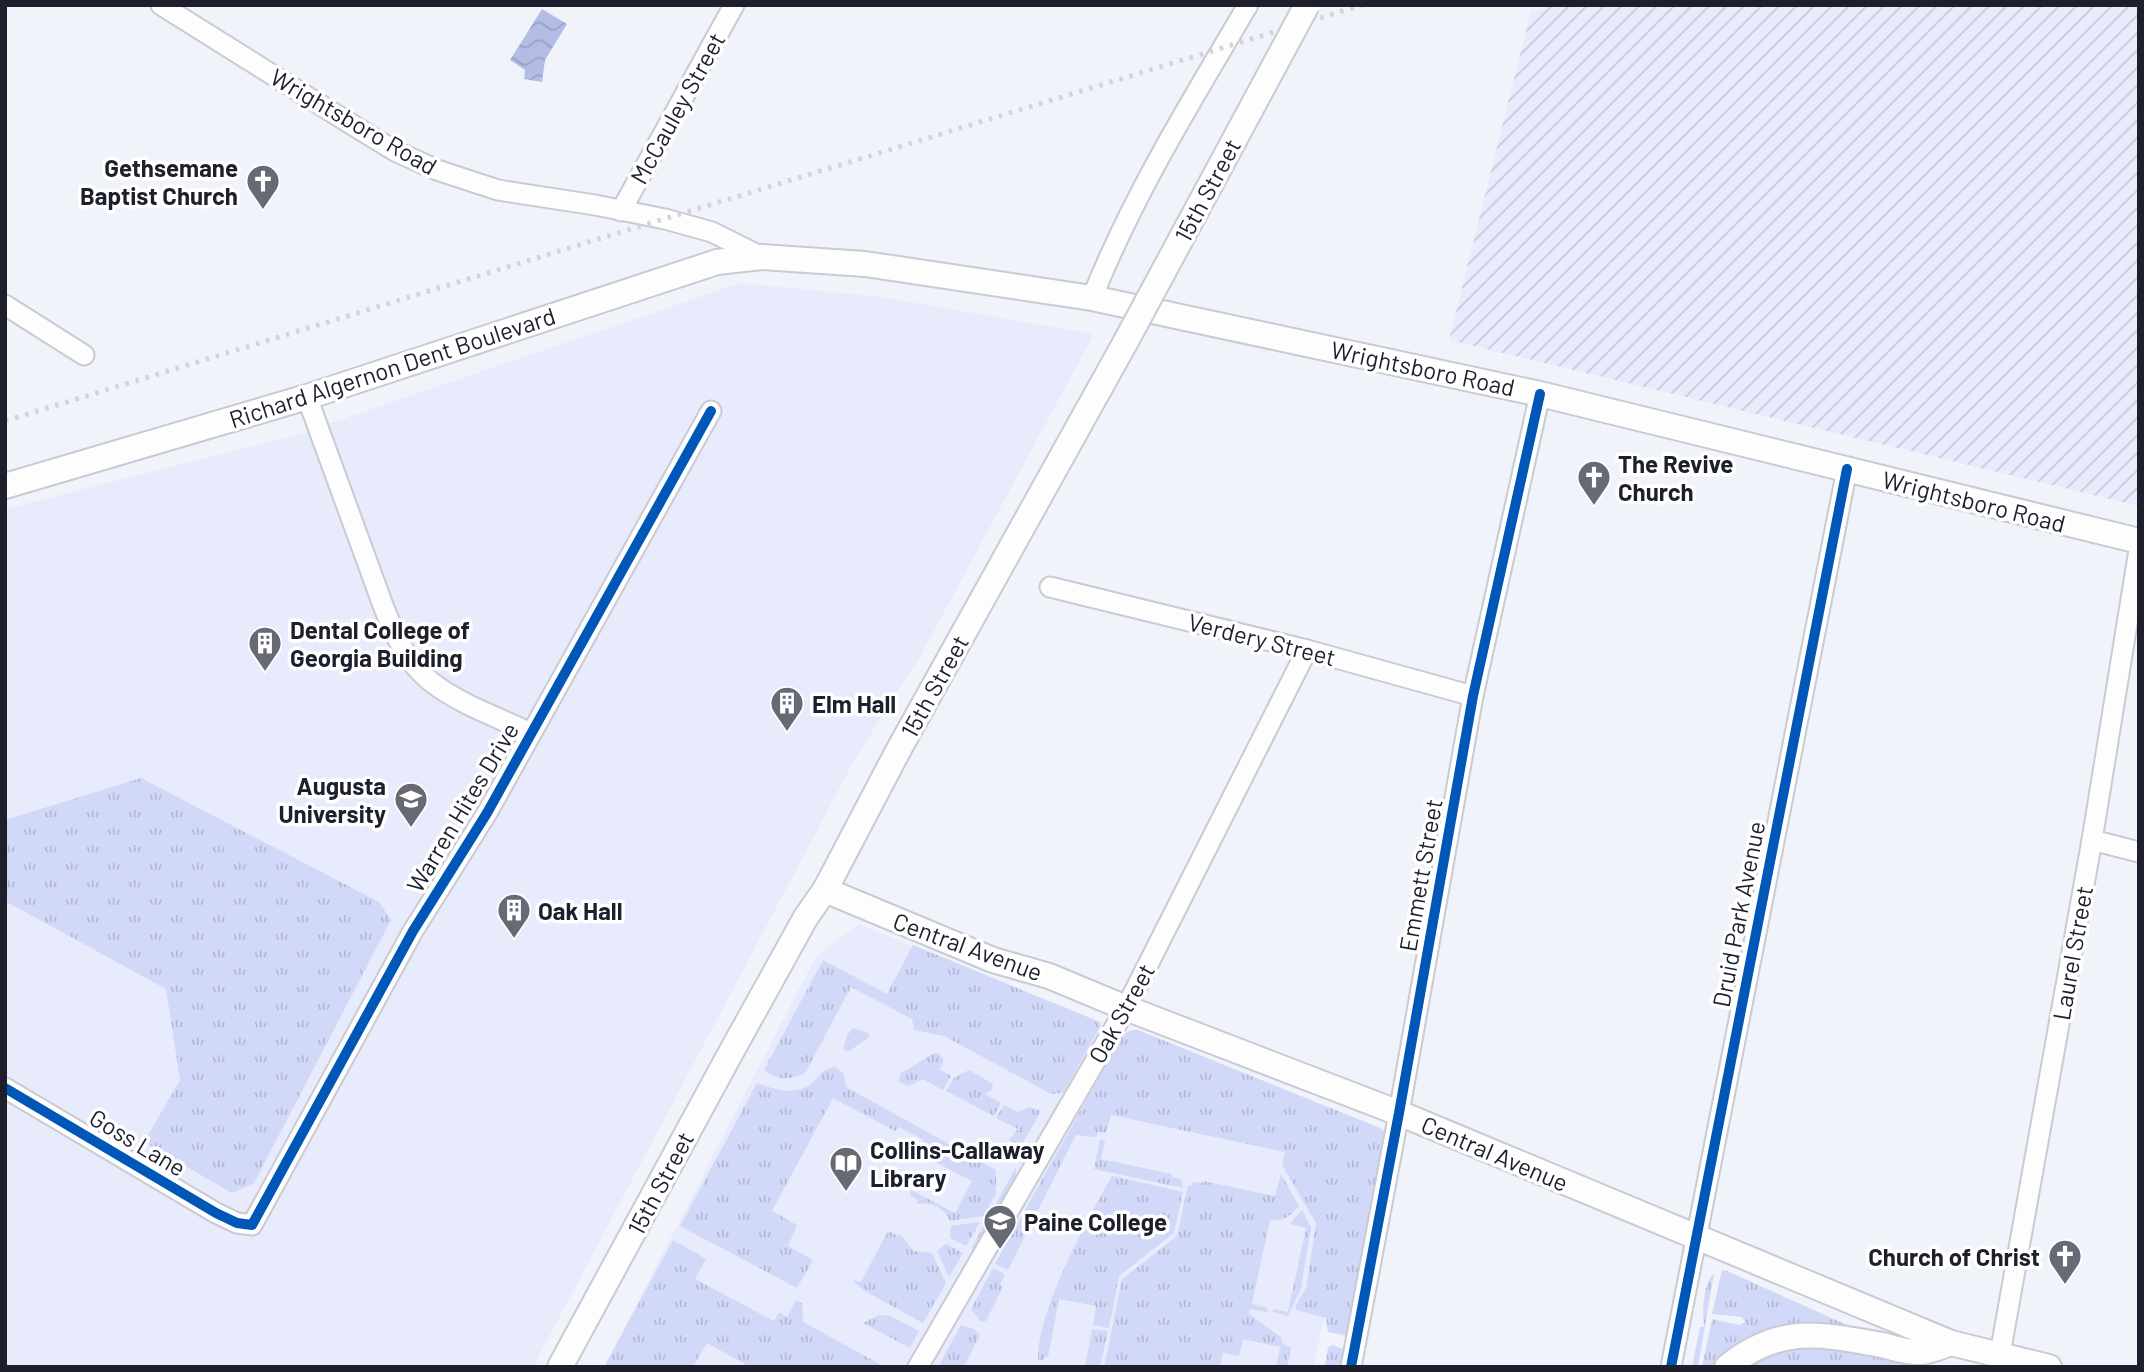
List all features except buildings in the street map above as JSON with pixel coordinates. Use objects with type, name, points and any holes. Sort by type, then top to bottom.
[{"type":"main road","name":"15th Street","points":[[560,1367],[806,917],[825,890],[899,749],[1125,343],[1307,5]]},
{"type":"main road","name":"Wrightsboro Road","points":[[771,257],[864,264],[1091,298],[1540,394],[2139,541]]},
{"type":"main road","name":"Richard Algernon Dent Boulevard","points":[[5,486],[307,397],[717,261],[771,257]]},
{"type":"main road","name":"Central Avenue","points":[[825,890],[993,960],[1049,976],[1399,1113],[1951,1343],[2049,1367]]},
{"type":"main road","points":[[1727,1367],[1742,1355],[1775,1340],[1795,1336],[1822,1334],[1920,1352],[1951,1343]]},
{"type":"street","name":"Wrightsboro Road","points":[[161,5],[368,134],[437,170],[498,190],[621,211],[712,232],[771,257]]},
{"type":"street","name":"McCauley Street","points":[[621,211],[734,5]]},
{"type":"street","points":[[1091,298],[1109,254],[1171,136],[1248,5]]},
{"type":"street","points":[[5,305],[84,355]]},
{"type":"street","name":"Emmett Street","points":[[1351,1367],[1473,696],[1540,394]]},
{"type":"street","points":[[307,397],[384,608],[395,635],[410,658],[427,679],[452,696],[531,733]]},
{"type":"street","name":"Warren Hites Drive","points":[[252,1225],[413,931],[486,813],[711,411]]},
{"type":"street","name":"Druid Park Avenue","points":[[1671,1367],[1847,469]]},
{"type":"street","name":"Laurel Street","points":[[2000,1354],[2092,840],[2139,550]]},
{"type":"street","name":"Verdery Street","points":[[1050,587],[1307,650],[1473,696]]},
{"type":"street","name":"Oak Street","points":[[918,1367],[1126,1008],[1307,650]]},
{"type":"street","points":[[2092,840],[2139,852]]},
{"type":"street","name":"Goss Lane","points":[[5,1088],[216,1213],[237,1223],[252,1225]]},
{"type":"shaded area","points":[[1555,5],[2139,5],[2139,506],[1449,340],[1531,11]]},
{"type":"shaded area","name":"Augusta University","points":[[740,283],[881,297],[1094,334],[921,655],[856,757],[533,1367],[5,1367],[5,509],[293,436]]},
{"type":"shaded area","name":"Paine College","points":[[859,924],[1360,1136],[1314,1367],[604,1367],[816,956]]},
{"type":"green space","points":[[141,778],[379,902],[391,920],[254,1183],[232,1193],[144,1142],[180,1080],[166,989],[5,901],[5,820]]},
{"type":"green space","points":[[913,945],[1100,1022],[1100,1027],[1063,1093],[1051,1094],[944,1036],[914,1030],[912,1019],[851,987],[805,1073],[784,1078],[764,1070],[823,960],[887,994]]},
{"type":"green space","points":[[854,1028],[869,1034],[869,1037],[848,1052],[844,1050],[844,1044]]},
{"type":"green space","points":[[1133,1030],[1385,1132],[1348,1336],[1328,1332],[1326,1318],[1296,1310],[1306,1288],[1316,1223],[1282,1165],[1285,1152],[1111,1115],[1106,1133],[1098,1132],[1096,1137],[1076,1135],[1008,1270],[995,1264],[1121,1038]]},
{"type":"green space","points":[[934,1053],[943,1058],[943,1065],[939,1069],[951,1076],[943,1090],[923,1079],[909,1086],[899,1082],[900,1074]]},
{"type":"green space","points":[[835,1067],[844,1074],[846,1087],[996,1170],[996,1194],[983,1216],[950,1221],[936,1206],[916,1204],[918,1200],[910,1195],[911,1190],[955,1213],[972,1181],[918,1153],[924,1140],[899,1127],[895,1131],[833,1098],[772,1211],[797,1225],[788,1246],[813,1260],[797,1288],[680,1226],[757,1083],[785,1091],[799,1090],[812,1083],[824,1071]]},
{"type":"green space","points":[[969,1070],[993,1084],[992,1090],[985,1094],[1001,1103],[994,1116],[946,1091],[954,1078]]},
{"type":"green space","points":[[1004,1105],[1017,1112],[1029,1107],[1041,1111],[1020,1148],[1009,1140],[1018,1129],[996,1118]]},
{"type":"green space","points":[[1100,1139],[1105,1141],[1101,1159],[1171,1174],[1172,1177],[1181,1179],[1183,1188],[1094,1169]]},
{"type":"green space","points":[[1016,1167],[1016,1177],[975,1251],[971,1249]]},
{"type":"green space","points":[[1281,1174],[1299,1206],[1286,1218],[1270,1220],[1252,1304],[1267,1308],[1267,1312],[1250,1309],[1248,1313],[1291,1348],[1287,1367],[1276,1367],[1280,1347],[1243,1339],[1239,1356],[1223,1353],[1220,1367],[1104,1367],[1122,1279],[1177,1236],[1188,1185],[1203,1181],[1275,1196]]},
{"type":"green space","points":[[1112,1176],[1183,1192],[1174,1233],[1119,1276],[1109,1328],[1093,1325],[1096,1306],[1059,1299],[1048,1357],[1038,1360],[1040,1340],[1054,1292],[1077,1241]]},
{"type":"green space","points":[[1302,1210],[1311,1227],[1301,1288],[1288,1316],[1273,1312],[1273,1309],[1288,1312],[1306,1228],[1290,1224]]},
{"type":"green space","points":[[980,1222],[966,1246],[950,1238],[951,1226]]},
{"type":"green space","points":[[888,1231],[898,1236],[900,1234],[913,1251],[932,1253],[946,1283],[923,1323],[865,1291],[854,1282],[861,1282]]},
{"type":"green space","points":[[673,1240],[706,1259],[695,1279],[774,1321],[779,1312],[787,1317],[796,1300],[802,1303],[803,1322],[885,1367],[750,1367],[707,1343],[693,1367],[604,1367]]},
{"type":"green space","points":[[946,1244],[963,1253],[949,1277],[937,1251]]},
{"type":"green space","points":[[993,1268],[1005,1274],[1000,1285],[1003,1287],[986,1321],[981,1322],[971,1309]]},
{"type":"green space","points":[[1722,1270],[1854,1328],[1715,1367],[1702,1367],[1712,1319],[1739,1325],[1745,1322],[1742,1317],[1712,1314]]},
{"type":"green space","points":[[1714,1273],[1698,1367],[1692,1367],[1700,1327],[1704,1327],[1705,1291]]},
{"type":"green space","points":[[879,1315],[890,1316],[919,1331],[910,1348],[863,1323]]},
{"type":"green space","points":[[961,1325],[974,1329],[980,1335],[964,1367],[938,1367]]},
{"type":"green space","points":[[1092,1329],[1108,1331],[1100,1367],[1085,1367]]},
{"type":"green space","points":[[1806,1344],[1855,1348],[1936,1367],[1741,1367],[1761,1356]]},
{"type":"green space","points":[[1333,1345],[1345,1350],[1342,1367],[1325,1367],[1328,1347]]},
{"type":"water","points":[[542,9],[567,24],[545,60],[542,82],[524,79],[525,70],[510,60]]},
{"type":"railway","points":[[5,421],[1362,5]]},
{"type":"cycle path","points":[[1351,1367],[1473,696],[1540,394]]},
{"type":"cycle path","points":[[5,1088],[216,1213],[237,1223],[252,1225],[413,931],[487,813],[711,411]]},
{"type":"cycle path","points":[[1671,1367],[1847,469]]},
{"type":"place","name":"Gethsemane Baptist Church","points":[[263,211]]},
{"type":"place","name":"The Revive Church","points":[[1594,507]]},
{"type":"place","name":"Dental College of Georgia Building","points":[[265,673]]},
{"type":"place","name":"Elm Hall","points":[[787,733]]},
{"type":"place","name":"Augusta University","points":[[411,829]]},
{"type":"place","name":"Oak Hall","points":[[514,940]]},
{"type":"place","name":"Collins-Callaway Library","points":[[846,1193]]},
{"type":"place","name":"Paine College","points":[[1000,1251]]},
{"type":"place","name":"Church of Christ","points":[[2065,1286]]}]
